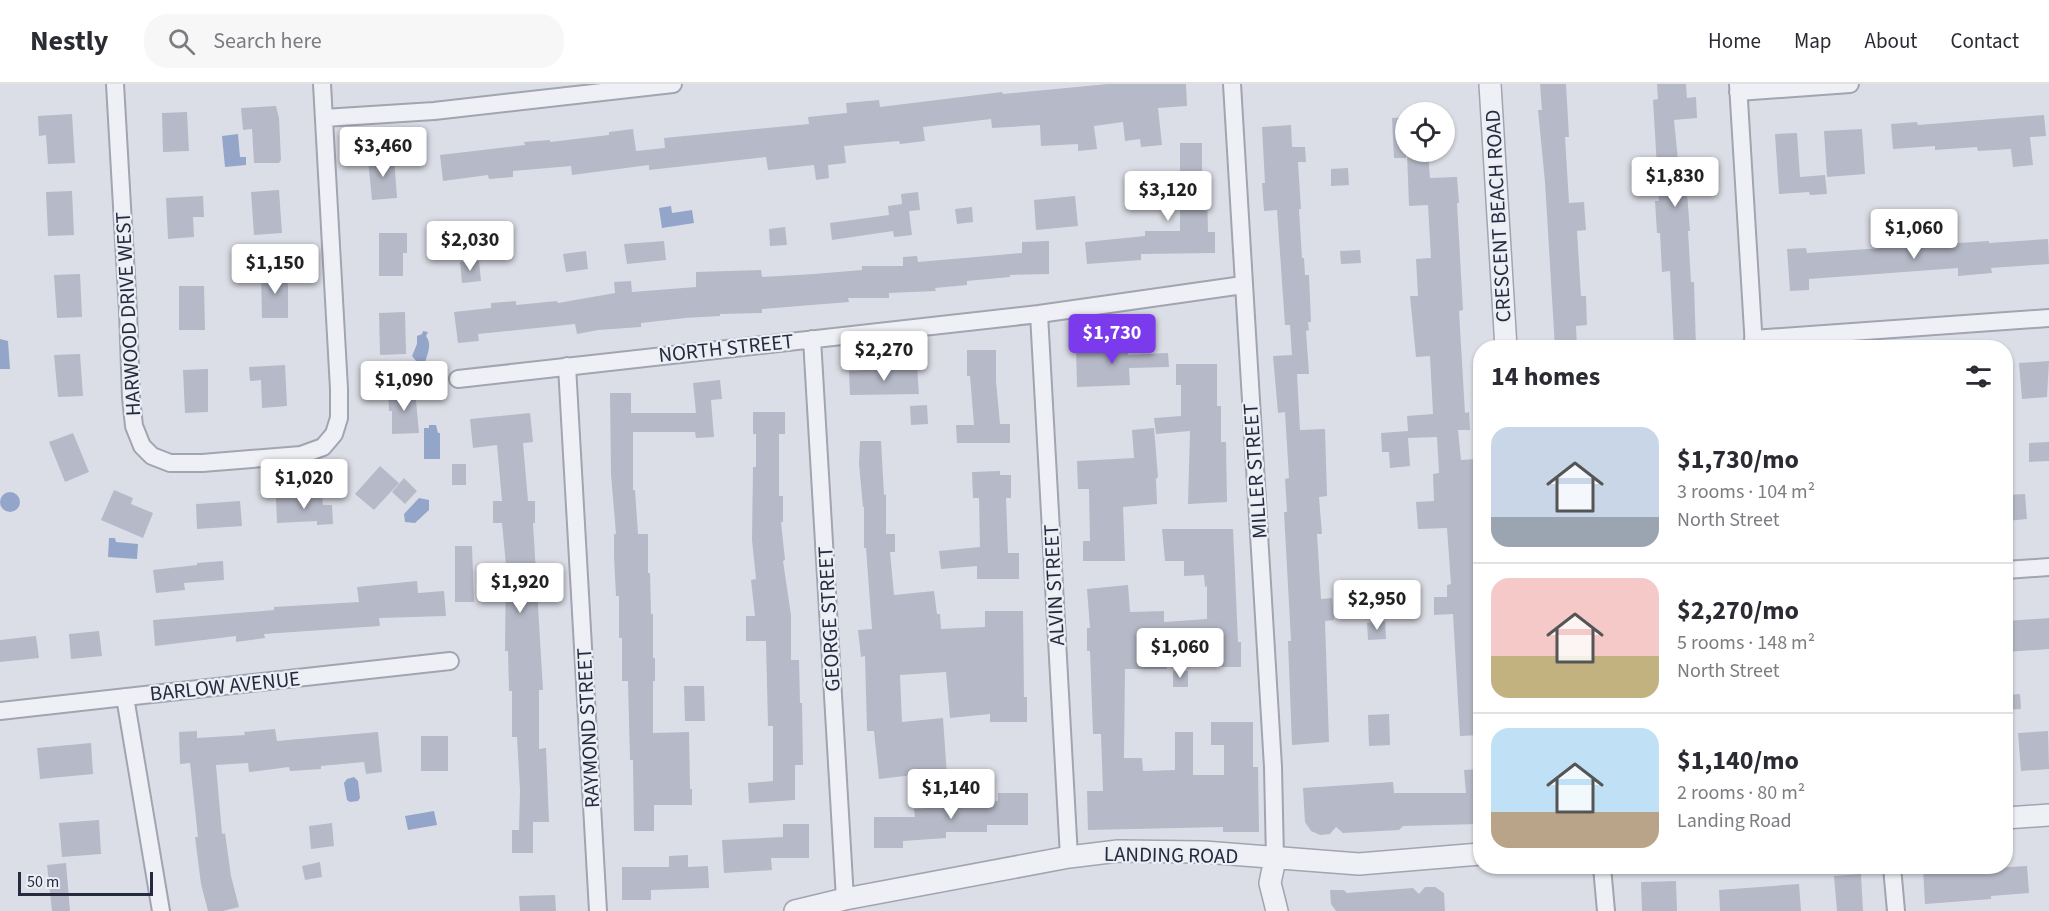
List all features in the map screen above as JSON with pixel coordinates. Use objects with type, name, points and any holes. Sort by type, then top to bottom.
[{"type":"street","name":"HARWOOD DRIVE WEST","points":[[115,84],[134,426],[142,446],[152,456],[170,463],[202,463],[301,455],[323,447],[334,434],[339,418],[339,389],[324,118]]},
{"type":"street","points":[[322,84],[324,118],[434,111],[571,90],[673,84]]},
{"type":"street","name":"MILLER STREET","points":[[1232,84],[1273,767],[1275,859]]},
{"type":"street","name":"CRESCENT BEACH ROAD","points":[[1490,84],[1506,340]]},
{"type":"street","points":[[1753,340],[1738,88],[1850,84]]},
{"type":"street","name":"NORTH STREET","points":[[458,379],[1040,314],[1243,285]]},
{"type":"street","name":"ALVIN STREET","points":[[1040,314],[1069,857]]},
{"type":"street","points":[[1789,340],[2049,318]]},
{"type":"street","name":"GEORGE STREET","points":[[812,339],[845,899]]},
{"type":"street","name":"RAYMOND STREET","points":[[567,366],[598,911]]},
{"type":"street","points":[[2013,570],[2049,567]]},
{"type":"street","name":"BARLOW AVENUE","points":[[0,711],[450,660]]},
{"type":"street","points":[[125,697],[161,911]]},
{"type":"street","points":[[2013,818],[2049,815]]},
{"type":"street","name":"LANDING ROAD","points":[[795,911],[845,899],[1069,857],[1141,850],[1204,852],[1359,864],[1473,855]]},
{"type":"street","points":[[1275,859],[1270,883],[1277,911]]},
{"type":"street","points":[[1603,874],[1606,911]]},
{"type":"street","points":[[1893,874],[1896,911]]},
{"type":"water","points":[[238,134],[240,157],[246,157],[246,165],[225,167],[222,136]]},
{"type":"water","points":[[671,206],[672,213],[692,210],[694,223],[662,228],[659,208]]},
{"type":"water","points":[[423,331],[428,332],[426,336],[429,349],[425,362],[417,362],[412,356],[417,344],[417,336]]},
{"type":"water","points":[[0,339],[8,341],[10,369],[0,369]]},
{"type":"water","points":[[429,425],[436,425],[440,433],[440,459],[424,459],[424,428],[429,428]]},
{"type":"water","points":[[10,492],[17,495],[20,502],[17,509],[10,512],[3,509],[0,502],[3,495]]},
{"type":"water","points":[[419,498],[429,500],[429,510],[415,523],[405,522],[404,514]]},
{"type":"water","points":[[109,538],[115,538],[116,542],[138,544],[137,559],[108,557]]},
{"type":"water","points":[[354,777],[358,781],[360,798],[358,801],[350,802],[347,800],[344,783],[347,779]]},
{"type":"water","points":[[434,811],[437,825],[408,830],[405,816]]},
{"type":"building","points":[[1108,84],[1186,84],[1187,106],[1158,108],[1162,145],[1141,147],[1140,139],[1125,141],[1123,122],[1094,126],[1097,149],[1078,151],[1078,144],[1041,146],[1040,125],[992,128],[991,119],[923,127],[925,141],[844,146],[846,163],[828,165],[829,178],[816,180],[814,165],[768,170],[766,157],[649,170],[649,165],[572,175],[571,166],[513,171],[513,177],[489,179],[488,175],[443,181],[440,155],[525,145],[524,142],[550,140],[550,142],[609,135],[609,132],[633,129],[636,151],[665,148],[664,138],[809,124],[808,117],[847,113],[846,103],[879,100],[880,107],[1002,92],[1003,94]]},
{"type":"building","points":[[1540,84],[1566,84],[1569,137],[1565,137],[1569,203],[1584,202],[1586,230],[1577,231],[1581,296],[1586,296],[1587,325],[1576,326],[1577,340],[1555,340],[1545,182],[1538,110],[1542,110]]},
{"type":"building","points":[[1657,84],[1686,84],[1687,98],[1696,97],[1697,118],[1674,120],[1678,160],[1687,159],[1689,180],[1686,181],[1690,231],[1688,231],[1691,282],[1694,282],[1696,340],[1674,340],[1670,271],[1662,272],[1660,233],[1657,233],[1655,201],[1659,201],[1653,100],[1658,99]]},
{"type":"building","points":[[276,106],[279,118],[281,160],[279,163],[254,163],[252,129],[243,130],[241,108]]},
{"type":"building","points":[[187,112],[189,151],[163,152],[162,113]]},
{"type":"building","points":[[72,114],[75,163],[48,164],[46,135],[39,136],[38,116]]},
{"type":"building","points":[[2044,115],[2046,136],[2030,137],[2033,165],[2013,167],[2011,149],[1978,151],[1977,147],[1935,150],[1935,146],[1893,149],[1891,124],[1917,122],[1918,125]]},
{"type":"building","points":[[1392,118],[1395,118],[1395,158],[1394,158]]},
{"type":"building","points":[[1291,125],[1292,147],[1305,147],[1306,162],[1298,162],[1301,209],[1299,209],[1302,258],[1304,258],[1305,275],[1309,275],[1311,322],[1308,322],[1309,330],[1306,331],[1309,374],[1297,374],[1300,430],[1325,429],[1327,496],[1319,497],[1322,534],[1317,534],[1321,599],[1332,598],[1334,620],[1325,621],[1329,742],[1292,745],[1288,641],[1291,641],[1284,512],[1287,512],[1285,479],[1289,478],[1285,412],[1278,413],[1273,356],[1292,355],[1290,325],[1285,325],[1277,210],[1264,211],[1262,183],[1265,183],[1262,127]]},
{"type":"building","points":[[1862,129],[1865,174],[1827,177],[1824,131]]},
{"type":"building","points":[[1797,133],[1800,177],[1825,175],[1827,194],[1810,195],[1809,192],[1779,194],[1775,134]]},
{"type":"building","points":[[1180,143],[1202,143],[1202,190],[1207,190],[1208,232],[1215,232],[1215,253],[1141,254],[1141,260],[1087,264],[1085,242],[1145,236],[1145,231],[1180,231]]},
{"type":"building","points":[[394,157],[397,198],[372,200],[368,159]]},
{"type":"building","points":[[1407,162],[1429,162],[1430,178],[1457,177],[1463,310],[1459,311],[1465,413],[1469,412],[1470,430],[1458,430],[1461,460],[1473,459],[1473,735],[1460,736],[1453,614],[1434,615],[1434,597],[1447,597],[1447,585],[1451,584],[1447,528],[1418,529],[1416,502],[1434,501],[1433,474],[1439,473],[1437,437],[1408,438],[1410,466],[1390,468],[1389,452],[1382,452],[1381,433],[1408,431],[1407,416],[1433,414],[1430,356],[1416,357],[1410,296],[1418,296],[1416,259],[1431,258],[1428,205],[1409,206]]},
{"type":"building","points":[[1348,168],[1349,185],[1331,186],[1331,169]]},
{"type":"building","points":[[279,190],[282,233],[254,235],[251,192]]},
{"type":"building","points":[[72,191],[74,235],[48,236],[46,192]]},
{"type":"building","points":[[918,192],[920,210],[909,211],[912,235],[894,237],[893,231],[832,240],[830,223],[889,215],[888,206],[902,204],[901,194]]},
{"type":"building","points":[[203,196],[204,217],[193,217],[194,237],[168,239],[166,198]]},
{"type":"building","points":[[1075,196],[1078,226],[1036,230],[1034,200]]},
{"type":"building","points":[[972,207],[973,222],[957,224],[955,209]]},
{"type":"building","points":[[785,227],[787,245],[770,246],[769,229]]},
{"type":"building","points":[[379,233],[407,233],[407,253],[403,253],[403,276],[379,276]]},
{"type":"building","points":[[2048,239],[2049,264],[1991,268],[1992,273],[1958,276],[1958,268],[1809,279],[1809,290],[1790,291],[1787,249],[1806,248],[1807,253]]},
{"type":"building","points":[[664,241],[666,260],[627,264],[624,244]]},
{"type":"building","points":[[1049,241],[1049,274],[1010,275],[1010,277],[967,281],[967,285],[935,288],[936,291],[889,293],[889,298],[848,298],[849,302],[762,309],[762,313],[720,314],[720,316],[641,323],[641,327],[577,334],[575,324],[478,334],[479,341],[458,343],[454,312],[491,308],[491,303],[516,301],[516,305],[557,301],[558,303],[615,293],[614,282],[631,281],[632,292],[696,287],[696,272],[761,270],[762,277],[814,274],[862,270],[862,266],[903,266],[903,257],[917,256],[918,262],[1022,253],[1022,242]]},
{"type":"building","points":[[1360,250],[1361,263],[1341,264],[1340,251]]},
{"type":"building","points":[[586,251],[588,269],[566,272],[563,254]]},
{"type":"building","points":[[479,261],[481,281],[462,283],[460,262]]},
{"type":"building","points":[[261,273],[288,273],[288,318],[262,318]]},
{"type":"building","points":[[80,274],[82,317],[57,318],[54,275]]},
{"type":"building","points":[[179,286],[204,286],[205,330],[179,330]]},
{"type":"building","points":[[405,312],[406,354],[380,355],[379,313]]},
{"type":"building","points":[[1128,344],[1128,355],[1168,353],[1169,367],[1129,368],[1130,385],[1077,387],[1076,346]]},
{"type":"building","points":[[967,350],[996,350],[1000,424],[1010,424],[1010,443],[957,443],[956,425],[974,425],[970,376],[967,376]]},
{"type":"building","points":[[80,354],[83,396],[58,397],[54,355]]},
{"type":"building","points":[[2049,361],[2047,397],[2022,399],[2019,363]]},
{"type":"building","points":[[1176,364],[1217,364],[1217,406],[1221,406],[1221,442],[1226,442],[1227,502],[1188,504],[1190,431],[1156,434],[1154,418],[1181,416],[1181,385],[1176,385]]},
{"type":"building","points":[[285,365],[287,406],[262,408],[261,380],[250,381],[249,367]]},
{"type":"building","points":[[917,367],[919,394],[850,395],[849,371]]},
{"type":"building","points":[[208,369],[208,412],[185,413],[183,370]]},
{"type":"building","points":[[720,380],[722,399],[711,400],[714,437],[696,438],[695,432],[633,432],[633,490],[635,490],[638,534],[648,534],[648,573],[650,573],[651,614],[653,614],[653,658],[655,658],[653,733],[689,732],[690,789],[692,789],[692,805],[654,805],[654,831],[634,831],[633,760],[630,760],[628,681],[622,681],[622,638],[619,638],[619,596],[616,596],[614,534],[616,534],[611,474],[610,393],[631,393],[631,413],[696,413],[693,383]]},
{"type":"building","points":[[388,390],[415,390],[419,433],[392,434],[392,411],[389,411]]},
{"type":"building","points":[[927,405],[928,424],[911,425],[910,406]]},
{"type":"building","points":[[753,412],[785,412],[785,434],[779,434],[779,496],[783,496],[783,522],[781,522],[785,560],[783,561],[791,615],[791,660],[799,660],[803,765],[795,765],[795,800],[749,803],[748,783],[773,781],[773,726],[768,726],[766,641],[746,641],[746,616],[755,616],[751,580],[756,579],[752,540],[753,467],[756,467]]},
{"type":"building","points":[[530,413],[533,442],[523,443],[528,501],[535,501],[535,523],[533,523],[543,690],[539,690],[539,749],[546,748],[549,822],[533,822],[533,853],[512,853],[512,830],[519,830],[520,790],[517,737],[512,737],[512,691],[509,691],[508,651],[505,651],[506,565],[502,523],[493,523],[493,501],[502,501],[497,445],[473,448],[470,419]]},
{"type":"building","points":[[1154,428],[1158,477],[1156,479],[1157,504],[1123,507],[1125,561],[1083,561],[1083,541],[1090,541],[1089,489],[1078,489],[1077,461],[1134,458],[1132,430]]},
{"type":"building","points":[[73,433],[89,472],[65,482],[49,442]]},
{"type":"building","points":[[860,441],[881,441],[884,495],[886,494],[886,534],[895,534],[895,552],[890,552],[894,595],[934,591],[941,629],[985,627],[985,611],[1023,611],[1024,697],[1027,697],[1027,722],[990,722],[990,714],[950,718],[946,672],[900,675],[902,722],[943,718],[947,776],[932,778],[931,773],[879,779],[874,731],[867,731],[865,656],[861,657],[858,630],[872,629],[866,548],[864,548],[864,507],[859,464]]},
{"type":"building","points":[[2049,442],[2049,461],[2029,462],[2029,443]]},
{"type":"building","points":[[452,464],[466,464],[466,485],[452,485]]},
{"type":"building","points":[[380,466],[399,483],[374,510],[355,494]]},
{"type":"building","points":[[1000,471],[1000,475],[1011,475],[1011,498],[1006,498],[1008,553],[1019,553],[1019,579],[977,579],[977,566],[941,569],[939,551],[980,547],[979,498],[973,498],[972,472]]},
{"type":"building","points":[[404,478],[417,491],[405,504],[392,492]]},
{"type":"building","points":[[114,490],[133,498],[131,504],[153,513],[143,538],[101,520]]},
{"type":"building","points":[[2025,494],[2027,519],[2013,520],[2013,495]]},
{"type":"building","points":[[322,496],[323,505],[332,505],[333,524],[317,525],[317,521],[277,523],[276,498]]},
{"type":"building","points":[[240,501],[242,526],[197,529],[196,504]]},
{"type":"building","points":[[1162,529],[1233,529],[1241,667],[1199,667],[1199,636],[1167,639],[1167,669],[1125,669],[1124,758],[1142,758],[1143,771],[1175,770],[1175,732],[1193,732],[1193,775],[1224,775],[1224,745],[1211,745],[1211,722],[1253,722],[1253,767],[1258,767],[1259,832],[1223,832],[1223,827],[1088,830],[1087,791],[1103,791],[1101,734],[1093,734],[1090,651],[1087,651],[1087,628],[1090,628],[1087,589],[1128,585],[1130,612],[1164,611],[1164,622],[1207,619],[1207,586],[1205,587],[1204,575],[1184,576],[1184,561],[1165,561]]},
{"type":"building","points":[[455,546],[472,546],[474,602],[455,602]]},
{"type":"building","points":[[223,561],[224,580],[184,583],[185,590],[156,593],[153,570]]},
{"type":"building","points":[[417,581],[418,593],[444,591],[446,616],[379,618],[380,626],[264,634],[265,638],[236,642],[236,636],[155,646],[153,620],[274,610],[274,607],[359,602],[357,587]]},
{"type":"building","points":[[2049,618],[2049,649],[2013,652],[2013,621]]},
{"type":"building","points":[[1385,621],[1386,639],[1368,640],[1367,623]]},
{"type":"building","points":[[99,631],[102,656],[71,659],[69,634]]},
{"type":"building","points":[[36,636],[39,658],[0,662],[0,640]]},
{"type":"building","points":[[1173,671],[1188,671],[1188,687],[1173,687]]},
{"type":"building","points":[[684,686],[704,686],[705,721],[685,721]]},
{"type":"building","points":[[2013,694],[2020,694],[2021,709],[2013,710]]},
{"type":"building","points":[[1389,714],[1390,745],[1369,746],[1368,715]]},
{"type":"building","points":[[275,729],[277,741],[378,732],[382,772],[366,774],[364,762],[321,766],[321,769],[290,771],[289,767],[249,772],[248,763],[216,765],[222,834],[225,833],[231,876],[239,907],[223,911],[208,911],[201,884],[195,837],[198,837],[190,763],[180,764],[179,732],[197,731],[197,738],[245,735],[244,732]]},
{"type":"building","points":[[2048,731],[2049,769],[2021,771],[2018,733]]},
{"type":"building","points":[[421,736],[448,736],[448,771],[421,771]]},
{"type":"building","points":[[91,743],[93,774],[40,779],[37,748]]},
{"type":"building","points":[[1473,769],[1473,824],[1403,826],[1399,830],[1343,833],[1336,827],[1330,834],[1320,835],[1311,831],[1305,822],[1303,788],[1393,782],[1394,793],[1466,793],[1464,770]]},
{"type":"building","points":[[998,793],[1028,793],[1028,825],[987,825],[987,832],[946,832],[946,838],[903,841],[903,848],[874,848],[874,817],[915,817],[914,809],[957,806],[957,801],[998,801]]},
{"type":"building","points":[[99,820],[101,854],[62,857],[59,823]]},
{"type":"building","points":[[332,823],[334,846],[311,849],[309,826]]},
{"type":"building","points":[[783,824],[809,824],[809,858],[771,858],[772,870],[724,873],[722,840],[783,837]]},
{"type":"building","points":[[688,855],[688,867],[708,866],[709,888],[651,890],[651,900],[622,900],[622,867],[669,867],[669,856]]},
{"type":"building","points":[[320,862],[322,877],[305,880],[302,866]]},
{"type":"building","points":[[66,863],[70,911],[52,911],[47,865]]},
{"type":"building","points":[[2027,866],[2029,893],[1991,896],[1991,899],[1925,904],[1923,874],[2013,874],[2013,867]]},
{"type":"building","points":[[1861,874],[1863,911],[1837,911],[1834,876]]},
{"type":"building","points":[[1676,881],[1677,911],[1642,911],[1641,882]]},
{"type":"building","points":[[1799,884],[1801,911],[1720,911],[1719,890]]},
{"type":"building","points":[[1425,887],[1435,887],[1444,893],[1445,911],[1336,911],[1331,904],[1330,890],[1344,890],[1347,893],[1413,888],[1419,894]]},
{"type":"building","points":[[555,895],[556,911],[520,911],[519,896]]}]
